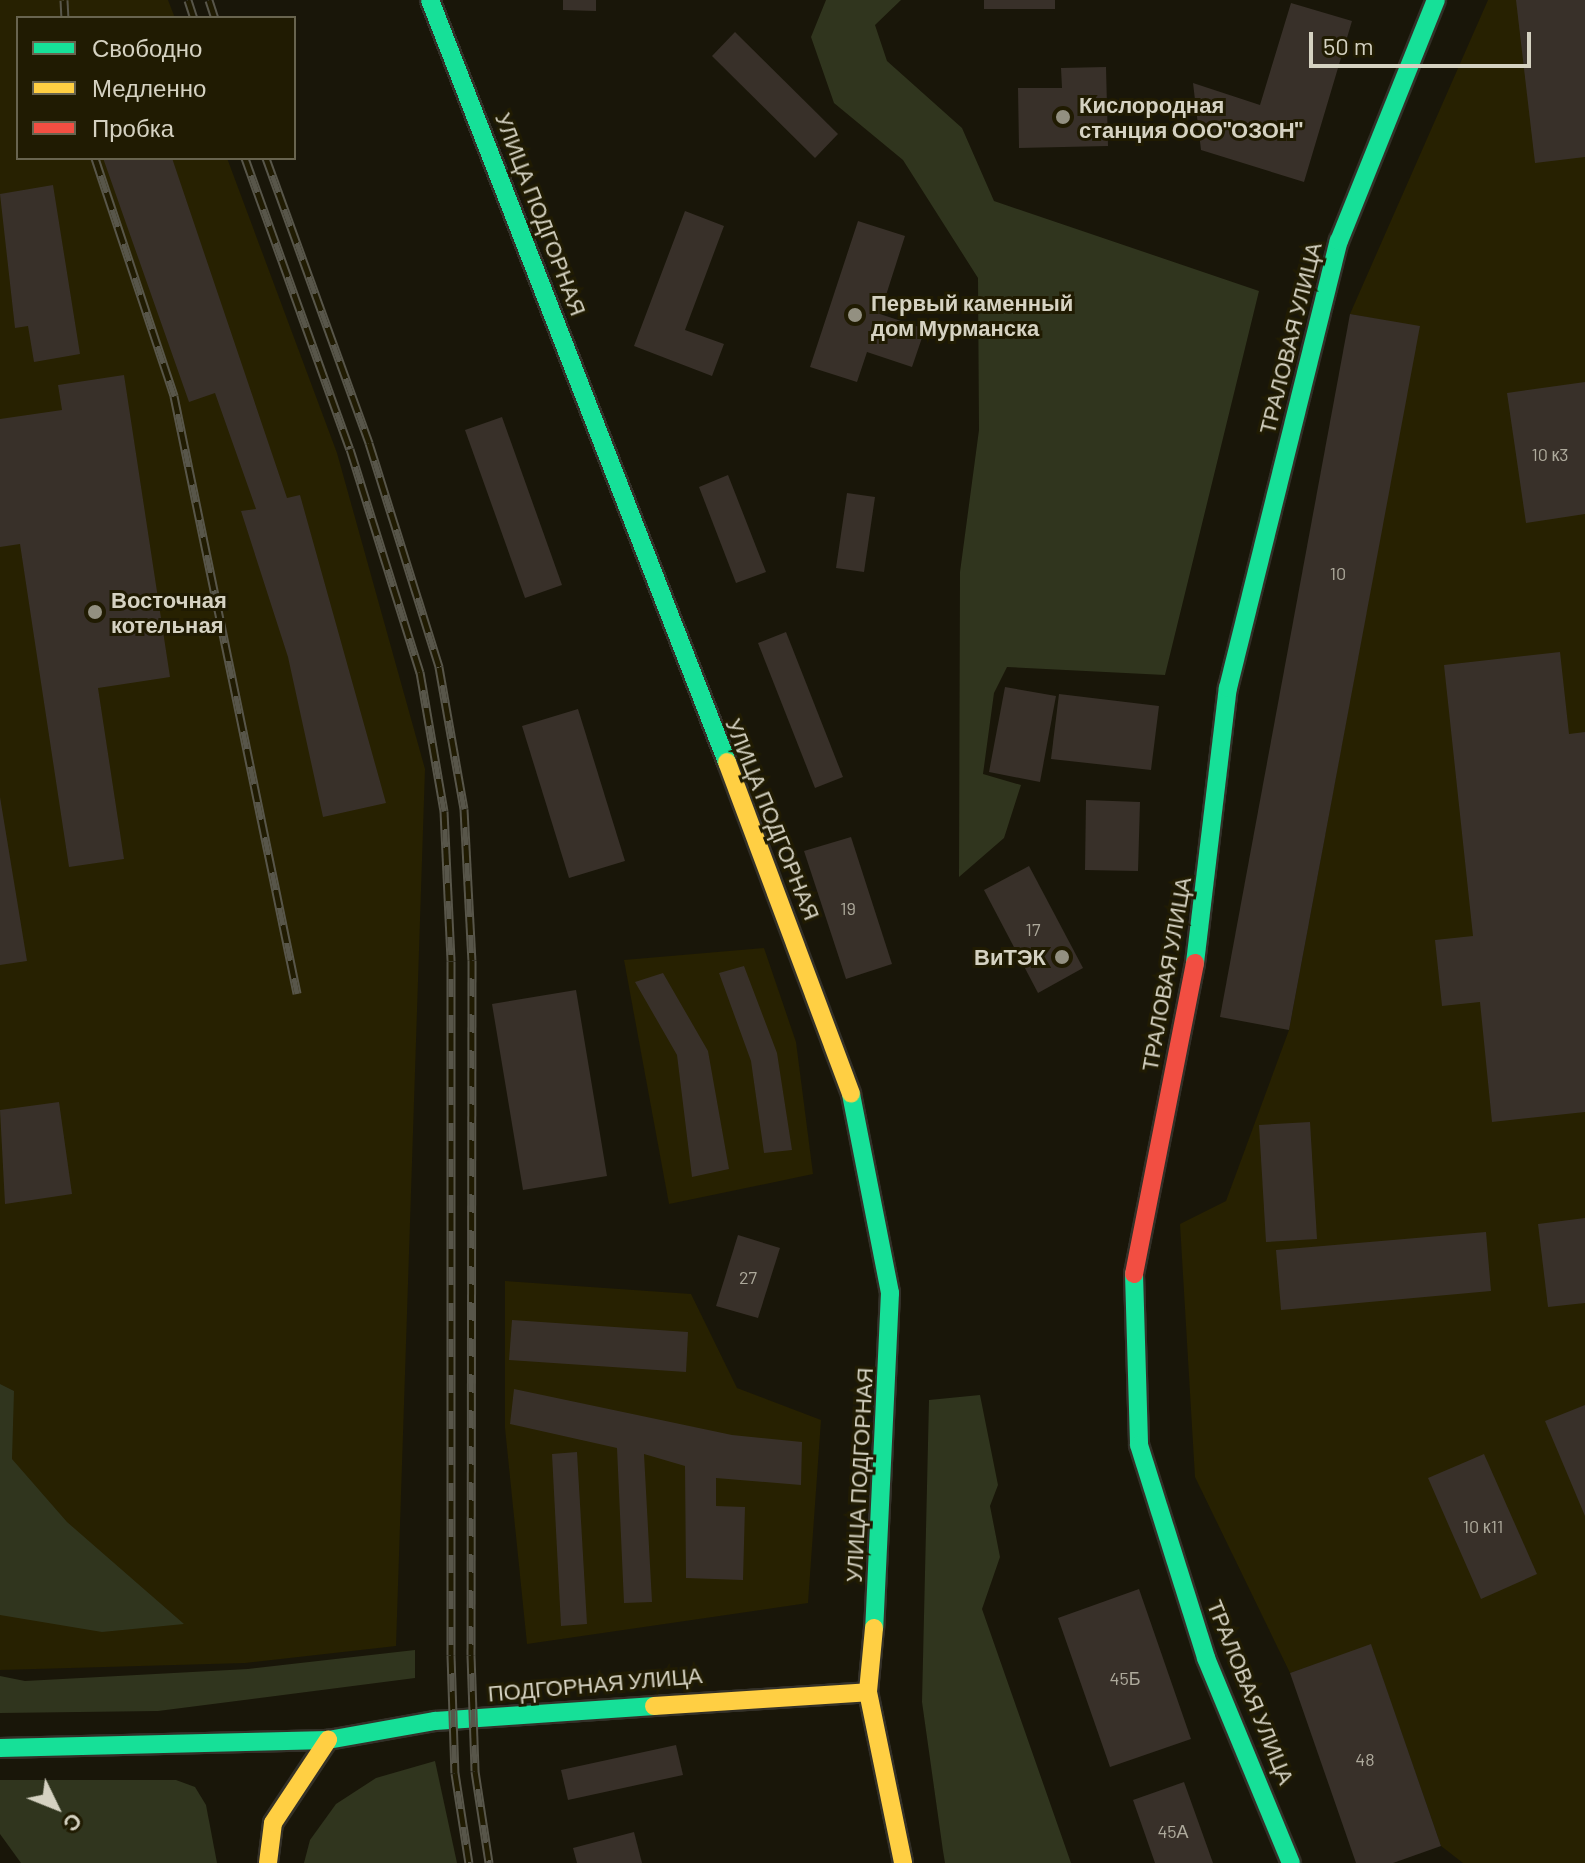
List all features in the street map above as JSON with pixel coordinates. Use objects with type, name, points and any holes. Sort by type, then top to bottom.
[{"type":"main road","name":"УЛИЦА ПОДГОРНАЯ","points":[[430,0],[820,1002],[863,1131],[890,1293],[882,1536],[868,1692]]},
{"type":"main road","name":"ТРАЛОВАЯ УЛИЦА","points":[[1291,1863],[1206,1658],[1139,1445],[1133,1251],[1204,924],[1228,688],[1339,241],[1436,0]]},
{"type":"main road","name":"ПОДГОРНАЯ УЛИЦА","points":[[0,1748],[328,1740],[451,1719],[868,1692]]},
{"type":"main road","points":[[868,1692],[903,1863]]},
{"type":"main road","points":[[268,1863],[279,1811],[328,1740]]},
{"type":"shaded area","points":[[0,0],[168,0],[174,16],[16,16],[16,160],[228,160],[337,453],[425,769],[396,1646],[245,1663],[0,1670]]},
{"type":"shaded area","points":[[1488,0],[1585,0],[1585,1863],[1463,1863],[1441,1846],[1371,1645],[1290,1673],[1195,1477],[1180,1224],[1226,1201],[1289,1030],[1419,327],[1350,314]]},
{"type":"shaded area","points":[[764,948],[796,1042],[813,1174],[669,1204],[624,960]]},
{"type":"shaded area","points":[[505,1281],[691,1294],[737,1388],[821,1420],[808,1603],[527,1644],[505,1428]]},
{"type":"green space","points":[[826,0],[901,0],[875,25],[887,61],[962,128],[994,201],[1259,291],[1165,675],[1007,667],[994,693],[983,774],[1021,785],[1004,838],[959,877],[960,572],[979,430],[978,278],[903,160],[834,103],[811,37]]},
{"type":"green space","points":[[0,1384],[14,1391],[12,1459],[67,1522],[184,1624],[102,1632],[0,1615]]},
{"type":"green space","points":[[980,1395],[998,1485],[990,1506],[1000,1557],[982,1609],[1071,1863],[945,1863],[922,1702],[929,1400]]},
{"type":"green space","points":[[415,1650],[415,1678],[158,1711],[0,1713],[0,1676],[25,1681],[248,1669]]},
{"type":"green space","points":[[435,1761],[457,1863],[304,1863],[310,1840],[336,1804],[376,1778]]},
{"type":"green space","points":[[0,1780],[176,1780],[195,1787],[206,1805],[217,1863],[21,1863],[0,1834]]},
{"type":"building","points":[[563,0],[596,0],[596,11],[563,10]]},
{"type":"building","points":[[984,0],[1055,0],[1055,9],[984,9]]},
{"type":"building","points":[[1516,0],[1585,0],[1585,157],[1535,163]]},
{"type":"building","points":[[1291,3],[1352,21],[1304,182],[1201,150],[1193,83],[1260,105]]},
{"type":"building","points":[[735,32],[838,134],[815,158],[712,56]]},
{"type":"building","name":"Кислородная станция ООО\"ОЗОН\"","points":[[1106,67],[1108,146],[1019,148],[1018,88],[1062,88],[1061,68]]},
{"type":"building","points":[[104,160],[173,160],[287,498],[300,495],[386,803],[323,817],[288,657],[241,511],[256,509],[215,393],[189,402]]},
{"type":"building","points":[[53,185],[80,354],[34,362],[28,326],[15,328],[0,194]]},
{"type":"building","points":[[685,211],[724,226],[685,330],[724,344],[712,376],[634,346]]},
{"type":"building","points":[[858,221],[905,236],[880,314],[925,329],[912,367],[867,352],[857,382],[810,367]]},
{"type":"building","points":[[1350,314],[1420,326],[1289,1030],[1220,1017]]},
{"type":"building","name":"Восточная котельная","points":[[124,375],[170,677],[98,688],[124,859],[69,867],[20,544],[0,547],[0,419],[62,410],[58,385]]},
{"type":"building","points":[[1585,382],[1585,514],[1526,523],[1507,393]]},
{"type":"building","points":[[502,417],[562,585],[525,598],[465,430]]},
{"type":"building","points":[[728,475],[766,572],[736,583],[699,487]]},
{"type":"building","points":[[847,493],[875,497],[864,572],[836,568]]},
{"type":"building","points":[[786,632],[843,777],[815,788],[758,643]]},
{"type":"building","points":[[1560,652],[1569,734],[1585,732],[1585,1112],[1492,1122],[1480,1002],[1442,1006],[1435,940],[1473,936],[1444,665]]},
{"type":"building","points":[[1005,687],[1056,696],[1040,782],[989,772]]},
{"type":"building","points":[[1059,694],[1159,706],[1151,770],[1051,759]]},
{"type":"building","points":[[578,709],[625,861],[569,878],[522,726]]},
{"type":"building","points":[[0,797],[27,961],[0,965]]},
{"type":"building","points":[[1086,800],[1140,802],[1138,871],[1085,870]]},
{"type":"building","points":[[851,837],[892,964],[846,979],[804,851]]},
{"type":"building","points":[[1029,866],[1083,968],[1038,993],[984,890]]},
{"type":"building","points":[[744,966],[777,1053],[792,1150],[764,1153],[751,1061],[719,973]]},
{"type":"building","points":[[663,973],[708,1051],[729,1169],[692,1177],[677,1055],[635,982]]},
{"type":"building","points":[[576,990],[607,1176],[523,1190],[492,1004]]},
{"type":"building","points":[[59,1102],[72,1194],[5,1204],[0,1110]]},
{"type":"building","points":[[1310,1122],[1317,1239],[1266,1242],[1259,1125]]},
{"type":"building","points":[[1585,1218],[1585,1303],[1548,1307],[1538,1224]]},
{"type":"building","points":[[1486,1232],[1491,1291],[1281,1310],[1276,1250]]},
{"type":"building","points":[[738,1235],[780,1248],[758,1318],[716,1306]]},
{"type":"building","points":[[512,1320],[688,1332],[686,1372],[509,1360]]},
{"type":"building","points":[[514,1389],[732,1435],[802,1442],[801,1485],[716,1478],[716,1506],[745,1507],[743,1580],[686,1578],[685,1466],[644,1454],[652,1602],[624,1603],[617,1448],[510,1424]]},
{"type":"building","points":[[1585,1405],[1585,1516],[1545,1421]]},
{"type":"building","points":[[577,1452],[587,1624],[561,1626],[552,1454]]},
{"type":"building","points":[[1484,1454],[1537,1574],[1481,1599],[1428,1478]]},
{"type":"building","points":[[1139,1589],[1191,1739],[1110,1767],[1058,1618]]},
{"type":"building","points":[[1371,1644],[1441,1846],[1393,1863],[1356,1863],[1290,1673]]},
{"type":"building","points":[[676,1745],[683,1775],[568,1800],[561,1770]]},
{"type":"building","points":[[1184,1782],[1213,1863],[1155,1863],[1133,1800]]},
{"type":"building","points":[[634,1832],[642,1863],[577,1863],[573,1848]]},
{"type":"railway","points":[[64,0],[65,16]]},
{"type":"railway","points":[[188,0],[193,16]]},
{"type":"railway","points":[[209,0],[214,16]]},
{"type":"railway","points":[[96,160],[174,396],[297,993]]},
{"type":"railway","points":[[246,160],[350,449],[420,672],[444,811],[451,961],[451,1655],[455,1773],[469,1863]]},
{"type":"railway","points":[[267,160],[369,443],[439,667],[464,809],[472,960],[471,1655],[475,1771],[489,1863]]},
{"type":"traffic: fast","points":[[430,0],[727,762]]},
{"type":"traffic: fast","points":[[1195,963],[1228,688],[1339,241],[1436,0]]},
{"type":"traffic: fast","points":[[851,1094],[890,1293],[874,1628]]},
{"type":"traffic: fast","points":[[1134,1274],[1139,1445],[1206,1658],[1291,1863]]},
{"type":"traffic: fast","points":[[0,1748],[328,1740],[435,1721],[654,1706]]},
{"type":"traffic: slow","points":[[727,762],[851,1094]]},
{"type":"traffic: slow","points":[[874,1628],[868,1692],[903,1863]]},
{"type":"traffic: slow","points":[[654,1706],[868,1692]]},
{"type":"traffic: slow","points":[[268,1863],[273,1823],[328,1740]]},
{"type":"traffic: jam","points":[[1134,1274],[1195,963]]},
{"type":"place","name":"Кислородная станция ООО\"ОЗОН\"","points":[[1063,117]]},
{"type":"place","name":"Первый каменный дом Мурманска","points":[[855,315]]},
{"type":"place","name":"Восточная котельная","points":[[95,612]]},
{"type":"place","name":"ВиТЭК","points":[[1062,957]]}]
